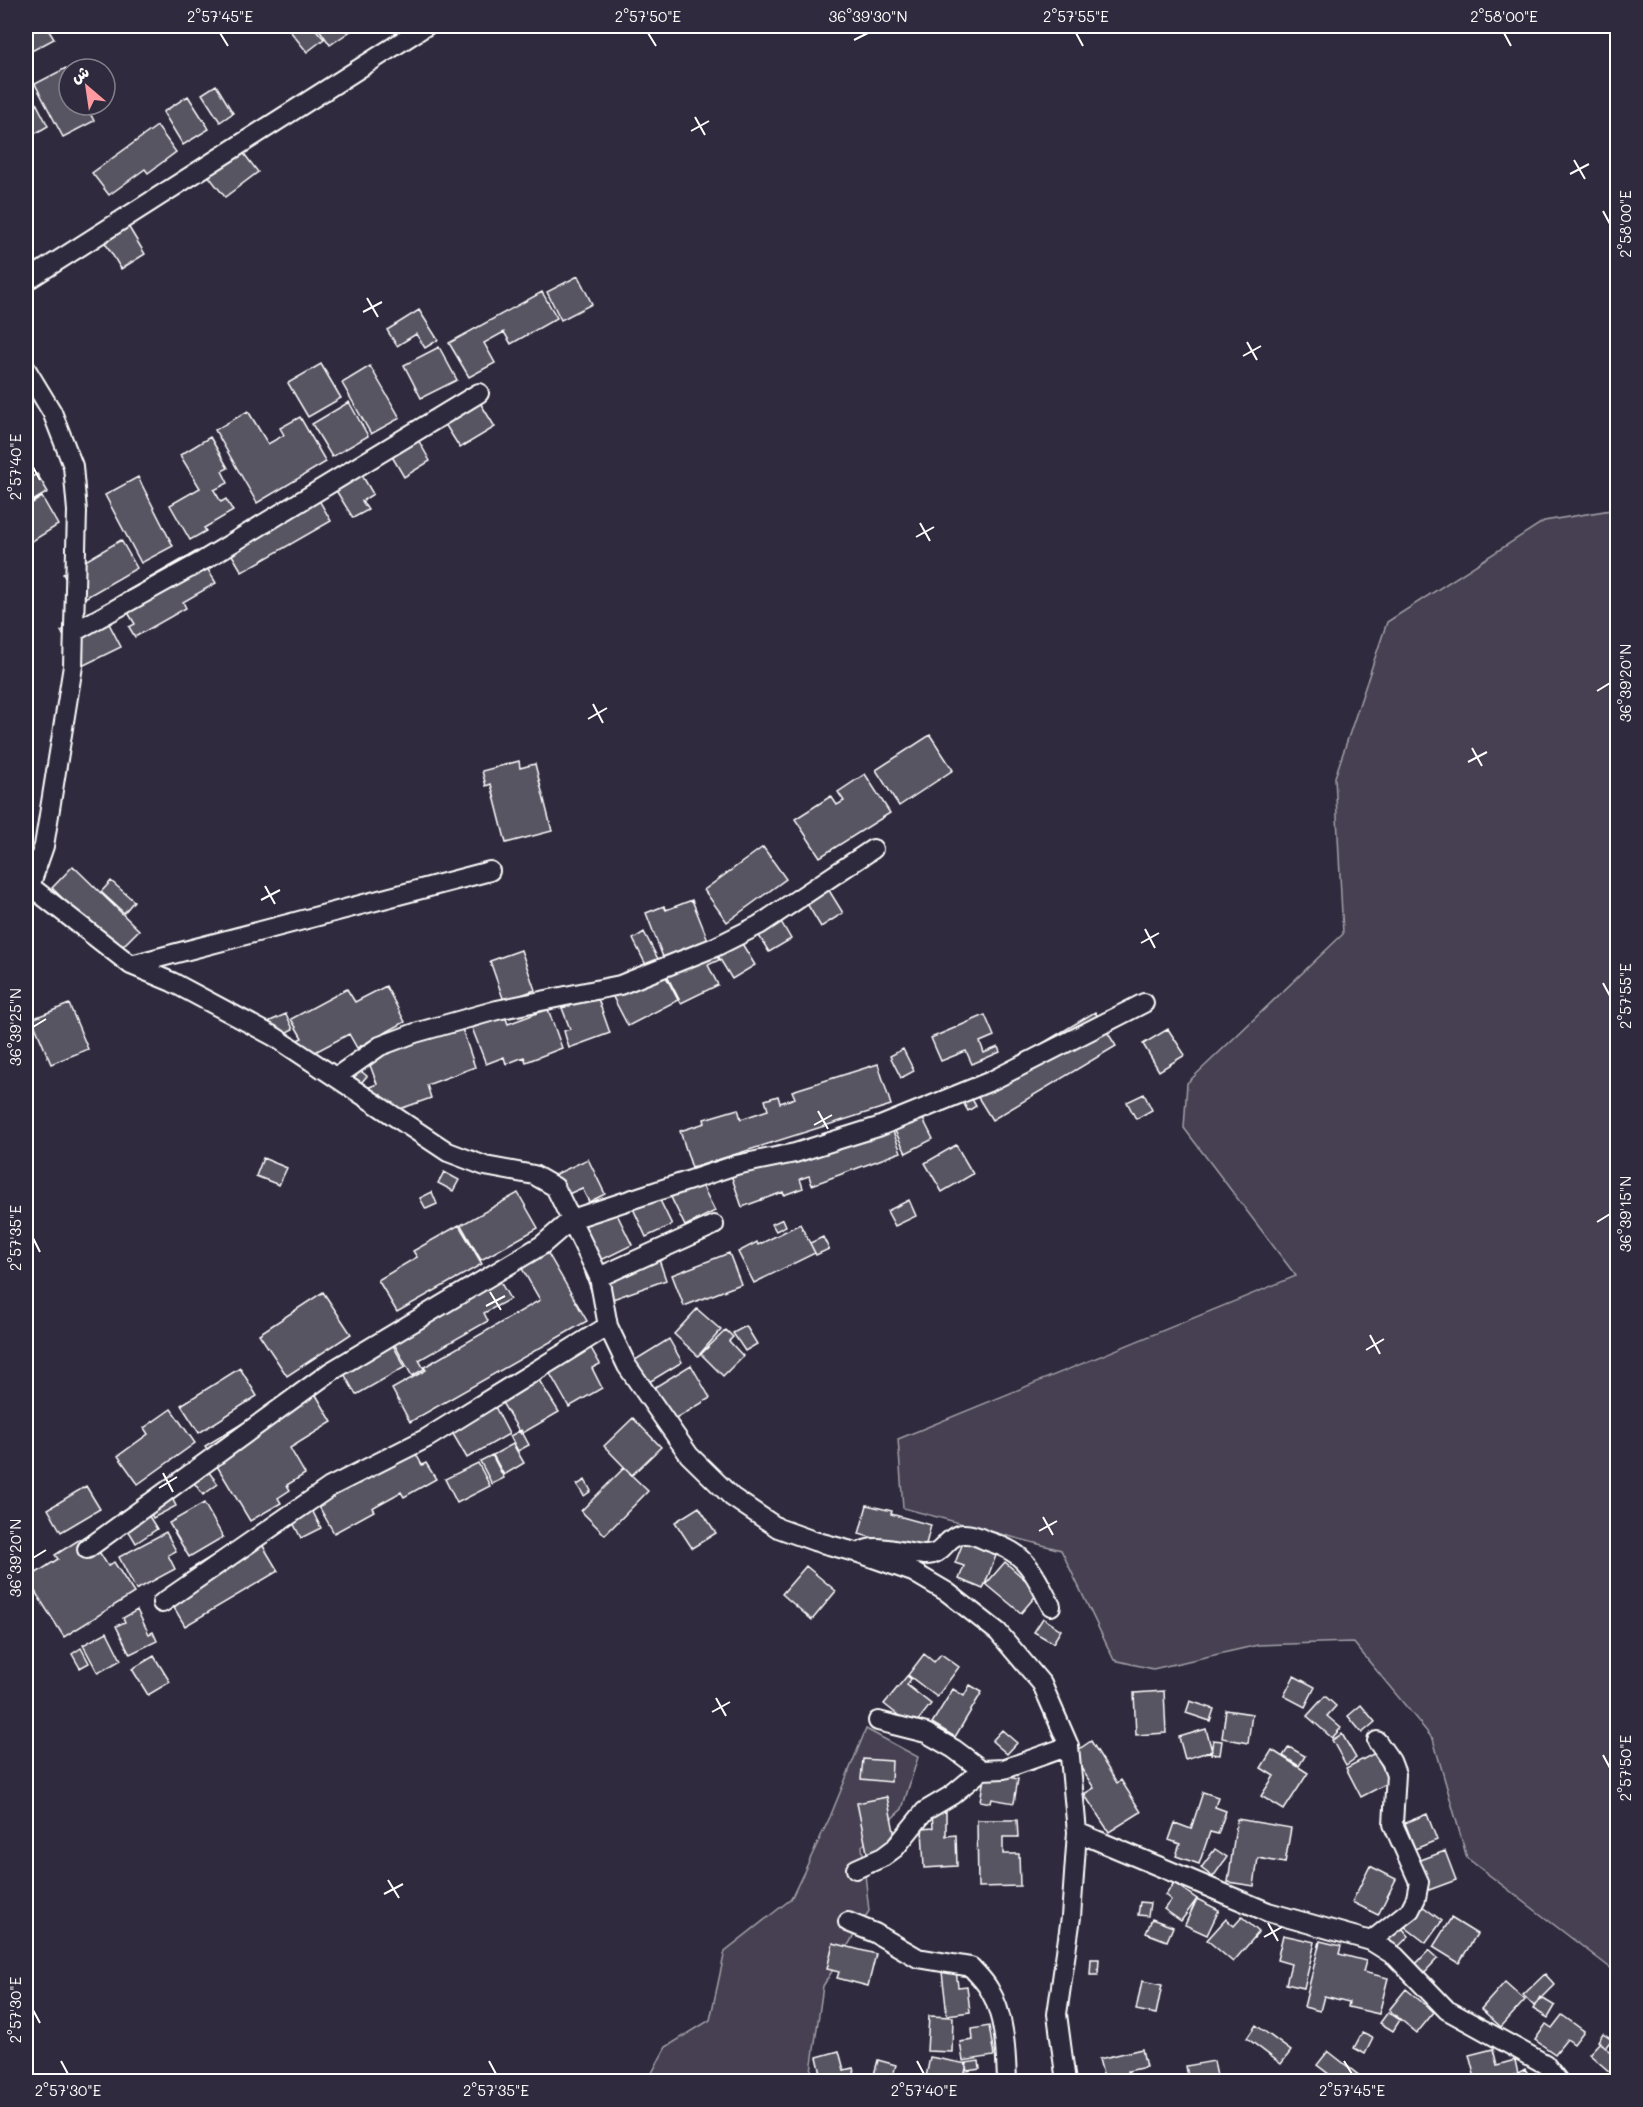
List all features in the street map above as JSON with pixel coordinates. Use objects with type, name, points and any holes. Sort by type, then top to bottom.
[{"type":"street","points":[[26,281],[426,26]]},
{"type":"street","points":[[26,369],[52,412],[72,466],[77,511],[73,666],[44,846],[28,886],[131,965],[172,982],[274,1037],[448,1152],[485,1166],[534,1175],[555,1187],[599,1277],[608,1326],[627,1366],[689,1455],[732,1497],[778,1528],[913,1572],[947,1592],[998,1632],[1042,1684],[1069,1746],[1077,1832],[1071,1917],[1057,2014],[1066,2082]]},
{"type":"street","points":[[74,632],[204,560],[480,393]]},
{"type":"street","points":[[336,1077],[380,1046],[415,1033],[497,1010],[620,985],[715,947],[759,925],[873,849]]},
{"type":"street","points":[[131,965],[490,871]]},
{"type":"street","points":[[87,1549],[330,1372],[542,1245],[572,1219],[736,1165],[795,1153],[878,1127],[991,1081],[1144,1003]]},
{"type":"street","points":[[599,1277],[714,1226]]},
{"type":"street","points":[[162,1603],[330,1487],[427,1438],[608,1326]]},
{"type":"street","points":[[859,1554],[866,1548],[927,1555],[937,1554],[949,1541],[960,1534],[974,1535],[1013,1552],[1035,1574],[1051,1606]]},
{"type":"street","points":[[878,1721],[926,1733],[954,1749],[982,1770]]},
{"type":"street","points":[[1371,1941],[1410,1910],[1416,1898],[1419,1882],[1393,1824],[1396,1774],[1391,1761],[1377,1741]]},
{"type":"street","points":[[856,1869],[883,1857],[895,1848],[925,1811],[952,1796],[982,1770],[1004,1769],[1069,1746]]},
{"type":"street","points":[[1077,1832],[1268,1912],[1371,1941],[1395,1956],[1447,2010],[1545,2064],[1559,2082]]},
{"type":"street","points":[[848,1922],[875,1933],[918,1958],[971,1967],[991,1991],[998,2010],[1006,2053],[1007,2082]]},
{"type":"shaded area","points":[[1617,509],[1617,1973],[1467,1858],[1433,1739],[1353,1642],[1258,1645],[1153,1669],[1114,1660],[1061,1550],[903,1508],[898,1439],[1296,1276],[1184,1128],[1187,1083],[1343,934],[1335,777],[1387,622],[1544,521]]},
{"type":"shaded area","points":[[866,1729],[918,1757],[902,1809],[862,1846],[869,1911],[823,1986],[810,2078],[812,2081],[647,2082],[666,2047],[710,2020],[725,1951],[791,1899],[830,1817]]},
{"type":"building","points":[[26,26],[46,26],[54,39],[26,54]]},
{"type":"building","points":[[286,26],[313,26],[324,39],[307,52]]},
{"type":"building","points":[[317,26],[358,26],[330,45]]},
{"type":"building","points":[[57,73],[57,117],[92,117],[94,121],[63,137],[35,84]]},
{"type":"building","points":[[26,83],[48,126],[26,139]]},
{"type":"building","points":[[216,85],[233,113],[220,122],[202,94]]},
{"type":"building","points":[[188,96],[209,129],[183,145],[163,112]]},
{"type":"building","points":[[157,126],[176,152],[148,173],[145,169],[109,195],[92,173]]},
{"type":"building","points":[[236,143],[258,172],[225,197],[203,169]]},
{"type":"building","points":[[122,216],[145,254],[121,269],[98,231]]},
{"type":"building","points":[[578,276],[592,304],[561,320],[547,292]]},
{"type":"building","points":[[542,292],[557,318],[511,344],[504,332],[484,343],[495,363],[469,377],[449,343]]},
{"type":"building","points":[[419,310],[438,340],[425,348],[416,334],[397,346],[387,330]]},
{"type":"building","points":[[439,347],[457,380],[421,398],[404,365]]},
{"type":"building","points":[[321,364],[341,398],[308,417],[288,383]]},
{"type":"building","points":[[370,366],[400,418],[371,434],[342,383]]},
{"type":"building","points":[[473,391],[495,427],[460,448],[438,413]]},
{"type":"building","points":[[349,402],[368,436],[332,457],[312,424]]},
{"type":"building","points":[[248,411],[268,444],[284,435],[280,428],[300,417],[326,462],[257,503],[215,430]]},
{"type":"building","points":[[411,427],[430,461],[404,477],[384,443]]},
{"type":"building","points":[[210,437],[228,468],[222,471],[228,483],[214,490],[221,502],[226,499],[233,511],[204,528],[206,531],[190,540],[170,505],[200,488],[180,455]]},
{"type":"building","points":[[355,463],[373,494],[362,501],[368,510],[353,518],[329,479]]},
{"type":"building","points":[[37,474],[48,492],[26,505],[26,480]]},
{"type":"building","points":[[138,477],[173,546],[141,563],[105,495]]},
{"type":"building","points":[[312,488],[331,521],[242,572],[222,538]]},
{"type":"building","points":[[42,497],[58,525],[26,545],[26,507]]},
{"type":"building","points":[[121,540],[137,568],[78,602],[63,574]]},
{"type":"building","points":[[197,551],[216,583],[183,602],[186,608],[135,637],[129,627],[135,624],[118,596]]},
{"type":"building","points":[[102,610],[121,647],[80,667],[61,631]]},
{"type":"building","points":[[930,735],[953,770],[899,806],[876,770]]},
{"type":"building","points":[[519,761],[520,768],[535,764],[552,831],[506,843],[491,784],[486,786],[482,771]]},
{"type":"building","points":[[865,774],[890,813],[820,857],[795,819],[831,796],[837,805],[844,801],[838,792]]},
{"type":"building","points":[[763,847],[786,879],[727,922],[704,890]]},
{"type":"building","points":[[73,866],[139,930],[117,952],[52,888]]},
{"type":"building","points":[[822,879],[843,913],[821,927],[800,892]]},
{"type":"building","points":[[111,881],[134,901],[124,913],[101,892]]},
{"type":"building","points":[[692,900],[708,940],[663,957],[646,913],[664,906],[666,910]]},
{"type":"building","points":[[776,913],[791,939],[769,952],[753,926]]},
{"type":"building","points":[[644,932],[659,961],[647,967],[633,939]]},
{"type":"building","points":[[738,937],[755,965],[732,979],[715,951]]},
{"type":"building","points":[[713,948],[719,960],[708,965],[718,985],[681,1003],[665,972]]},
{"type":"building","points":[[521,950],[535,990],[504,1001],[490,961]]},
{"type":"building","points":[[663,971],[678,1000],[628,1026],[613,997]]},
{"type":"building","points":[[386,986],[405,1022],[357,1048],[349,1034],[304,1058],[295,1041],[302,1038],[291,1019],[347,989],[355,1002]]},
{"type":"building","points":[[597,996],[610,1033],[569,1048],[564,1031],[570,1029],[562,1008]]},
{"type":"building","points":[[69,1004],[88,1049],[51,1064],[32,1019]]},
{"type":"building","points":[[548,1009],[562,1048],[526,1062],[524,1057],[506,1064],[504,1057],[486,1064],[472,1028],[505,1016],[508,1024]]},
{"type":"building","points":[[1095,1012],[1116,1046],[992,1120],[971,1086]]},
{"type":"building","points":[[286,1014],[293,1029],[275,1038],[268,1022]]},
{"type":"building","points":[[985,1015],[994,1036],[980,1042],[984,1053],[998,1047],[1000,1052],[972,1064],[966,1051],[941,1061],[931,1038]]},
{"type":"building","points":[[460,1023],[475,1067],[427,1085],[431,1098],[377,1117],[367,1088],[377,1084],[367,1057]]},
{"type":"building","points":[[1168,1029],[1185,1055],[1159,1071],[1143,1044]]},
{"type":"building","points":[[903,1049],[914,1071],[901,1078],[890,1056]]},
{"type":"building","points":[[351,1063],[367,1076],[354,1091],[338,1078]]},
{"type":"building","points":[[878,1064],[891,1105],[692,1168],[680,1131],[705,1123],[704,1119],[738,1109],[741,1119],[768,1110],[765,1100],[778,1096],[780,1103],[795,1098],[792,1091]]},
{"type":"building","points":[[965,1087],[976,1106],[968,1111],[957,1092]]},
{"type":"building","points":[[1144,1094],[1152,1110],[1136,1119],[1127,1102]]},
{"type":"building","points":[[916,1105],[933,1139],[906,1153],[889,1119]]},
{"type":"building","points":[[887,1116],[901,1152],[812,1185],[809,1176],[800,1179],[803,1188],[784,1195],[783,1192],[742,1207],[731,1175]]},
{"type":"building","points":[[956,1145],[973,1174],[942,1192],[925,1163]]},
{"type":"building","points":[[263,1158],[287,1168],[279,1185],[256,1176]]},
{"type":"building","points":[[588,1159],[605,1194],[589,1202],[582,1188],[564,1196],[554,1175]]},
{"type":"building","points":[[444,1172],[459,1180],[453,1191],[438,1183]]},
{"type":"building","points":[[698,1177],[715,1211],[685,1226],[668,1191]]},
{"type":"building","points":[[432,1192],[437,1204],[426,1209],[420,1198]]},
{"type":"building","points":[[518,1193],[538,1228],[481,1260],[461,1225]]},
{"type":"building","points":[[657,1194],[672,1225],[646,1237],[632,1206]]},
{"type":"building","points":[[909,1200],[916,1216],[895,1226],[887,1211]]},
{"type":"building","points":[[611,1202],[632,1245],[585,1268],[565,1224]]},
{"type":"building","points":[[783,1219],[786,1226],[776,1231],[772,1224]]},
{"type":"building","points":[[800,1224],[815,1253],[754,1283],[738,1252],[757,1242],[758,1245]]},
{"type":"building","points":[[459,1225],[482,1264],[397,1312],[378,1280],[417,1257],[413,1251]]},
{"type":"building","points":[[823,1237],[829,1249],[816,1255],[810,1243]]},
{"type":"building","points":[[542,1243],[587,1321],[410,1422],[392,1389],[426,1370],[424,1367],[540,1300],[516,1258]]},
{"type":"building","points":[[655,1248],[666,1280],[596,1305],[585,1273]]},
{"type":"building","points":[[729,1253],[741,1284],[684,1306],[672,1275]]},
{"type":"building","points":[[494,1271],[510,1299],[484,1313],[488,1321],[419,1360],[424,1369],[412,1376],[387,1331]]},
{"type":"building","points":[[323,1292],[351,1334],[287,1376],[259,1334]]},
{"type":"building","points":[[697,1309],[721,1330],[698,1356],[674,1334]]},
{"type":"building","points":[[746,1326],[757,1344],[745,1351],[733,1333]]},
{"type":"building","points":[[726,1330],[733,1337],[729,1341],[743,1356],[723,1376],[701,1354]]},
{"type":"building","points":[[669,1339],[682,1362],[641,1387],[627,1365]]},
{"type":"building","points":[[390,1340],[405,1367],[356,1395],[337,1361]]},
{"type":"building","points":[[587,1341],[600,1364],[592,1368],[602,1388],[569,1407],[548,1370]]},
{"type":"building","points":[[691,1365],[710,1398],[666,1425],[647,1392]]},
{"type":"building","points":[[240,1368],[257,1396],[199,1433],[181,1405]]},
{"type":"building","points":[[532,1369],[559,1412],[521,1434],[495,1391]]},
{"type":"building","points":[[309,1383],[332,1422],[290,1448],[305,1474],[287,1485],[290,1490],[278,1498],[281,1503],[250,1521],[205,1446]]},
{"type":"building","points":[[490,1397],[509,1434],[467,1458],[446,1422]]},
{"type":"building","points":[[171,1409],[195,1443],[138,1484],[118,1456],[148,1434],[144,1428]]},
{"type":"building","points":[[633,1418],[661,1447],[632,1475],[604,1446]]},
{"type":"building","points":[[521,1430],[529,1445],[518,1451],[510,1436]]},
{"type":"building","points":[[409,1441],[422,1465],[426,1463],[436,1479],[404,1497],[401,1492],[372,1508],[374,1511],[334,1533],[313,1496]]},
{"type":"building","points":[[513,1444],[524,1463],[504,1475],[493,1455]]},
{"type":"building","points":[[492,1455],[504,1478],[492,1484],[480,1461]]},
{"type":"building","points":[[198,1458],[218,1484],[203,1495],[184,1469]]},
{"type":"building","points":[[478,1463],[490,1486],[457,1503],[445,1479]]},
{"type":"building","points":[[624,1468],[648,1491],[605,1535],[581,1511]]},
{"type":"building","points":[[585,1480],[591,1491],[584,1496],[577,1485]]},
{"type":"building","points":[[165,1484],[176,1506],[153,1518],[142,1496]]},
{"type":"building","points":[[86,1486],[100,1509],[61,1532],[48,1509]]},
{"type":"building","points":[[139,1500],[157,1529],[136,1543],[118,1513]]},
{"type":"building","points":[[204,1503],[223,1537],[189,1557],[169,1523]]},
{"type":"building","points":[[309,1504],[321,1528],[301,1538],[289,1515]]},
{"type":"building","points":[[867,1505],[931,1525],[924,1552],[859,1534]]},
{"type":"building","points":[[699,1507],[716,1533],[692,1548],[675,1522]]},
{"type":"building","points":[[254,1531],[278,1571],[185,1626],[164,1591],[191,1574],[189,1570]]},
{"type":"building","points":[[166,1532],[176,1551],[168,1555],[175,1569],[136,1590],[119,1557]]},
{"type":"building","points":[[88,1534],[108,1566],[114,1562],[134,1593],[64,1637],[27,1579],[58,1559],[55,1555]]},
{"type":"building","points":[[964,1540],[997,1553],[983,1589],[959,1579],[964,1566],[955,1563]]},
{"type":"building","points":[[1005,1562],[1039,1592],[1021,1613],[986,1584]]},
{"type":"building","points":[[806,1566],[836,1591],[812,1620],[782,1594]]},
{"type":"building","points":[[137,1610],[149,1634],[153,1632],[157,1641],[130,1654],[116,1626],[125,1622],[123,1618]]},
{"type":"building","points":[[1043,1618],[1061,1630],[1053,1643],[1034,1632]]},
{"type":"building","points":[[107,1632],[121,1660],[98,1673],[83,1645]]},
{"type":"building","points":[[81,1648],[89,1663],[80,1668],[72,1654]]},
{"type":"building","points":[[924,1654],[934,1662],[941,1654],[959,1667],[937,1697],[908,1675]]},
{"type":"building","points":[[154,1656],[170,1682],[148,1695],[132,1669]]},
{"type":"building","points":[[907,1676],[911,1679],[907,1685],[931,1704],[913,1727],[884,1704]]},
{"type":"building","points":[[1294,1676],[1315,1687],[1305,1707],[1284,1696]]},
{"type":"building","points":[[970,1685],[982,1692],[955,1737],[932,1723],[953,1689],[964,1696]]},
{"type":"building","points":[[1164,1691],[1166,1733],[1136,1735],[1134,1693]]},
{"type":"building","points":[[1325,1696],[1336,1706],[1327,1716],[1341,1728],[1332,1738],[1307,1716]]},
{"type":"building","points":[[1190,1701],[1214,1709],[1210,1721],[1186,1713]]},
{"type":"building","points":[[1361,1705],[1375,1722],[1362,1733],[1348,1716]]},
{"type":"building","points":[[1226,1710],[1252,1714],[1248,1743],[1222,1738]]},
{"type":"building","points":[[1206,1729],[1212,1751],[1185,1759],[1179,1737]]},
{"type":"building","points":[[1002,1730],[1017,1743],[1007,1754],[992,1741]]},
{"type":"building","points":[[1342,1734],[1356,1758],[1346,1765],[1332,1740]]},
{"type":"building","points":[[1213,1740],[1222,1741],[1220,1755],[1211,1754]]},
{"type":"building","points":[[1091,1741],[1117,1783],[1121,1780],[1141,1812],[1109,1832],[1084,1794],[1094,1788],[1072,1754]]},
{"type":"building","points":[[1289,1747],[1305,1756],[1299,1766],[1283,1756]]},
{"type":"building","points":[[1272,1750],[1308,1773],[1284,1810],[1261,1796],[1274,1776],[1261,1768]]},
{"type":"building","points":[[1375,1753],[1390,1782],[1361,1797],[1346,1768]]},
{"type":"building","points":[[863,1759],[892,1761],[891,1782],[861,1779]]},
{"type":"building","points":[[985,1772],[1018,1779],[1014,1803],[992,1799],[991,1803],[980,1801]]},
{"type":"building","points":[[1203,1792],[1218,1797],[1215,1807],[1226,1811],[1218,1834],[1210,1832],[1199,1864],[1176,1856],[1180,1844],[1169,1840],[1175,1823],[1191,1829]]},
{"type":"building","points":[[887,1797],[898,1851],[868,1857],[857,1803]]},
{"type":"building","points":[[946,1812],[946,1836],[956,1835],[957,1866],[924,1868],[922,1829],[933,1828],[932,1813]]},
{"type":"building","points":[[1427,1814],[1437,1840],[1415,1849],[1405,1823]]},
{"type":"building","points":[[1237,1819],[1291,1828],[1285,1863],[1258,1858],[1254,1886],[1228,1882]]},
{"type":"building","points":[[977,1820],[1017,1820],[1018,1837],[1003,1837],[1003,1854],[1019,1854],[1020,1886],[978,1887]]},
{"type":"building","points":[[1215,1849],[1227,1857],[1213,1877],[1201,1868]]},
{"type":"building","points":[[1445,1851],[1456,1880],[1429,1890],[1418,1861]]},
{"type":"building","points":[[1370,1866],[1396,1879],[1378,1915],[1352,1902]]},
{"type":"building","points":[[1174,1883],[1197,1899],[1181,1921],[1164,1909],[1171,1900],[1165,1895]]},
{"type":"building","points":[[1197,1899],[1219,1910],[1207,1935],[1185,1925]]},
{"type":"building","points":[[1140,1902],[1150,1903],[1148,1916],[1138,1915]]},
{"type":"building","points":[[1421,1905],[1442,1921],[1426,1943],[1405,1927]]},
{"type":"building","points":[[1242,1917],[1259,1932],[1233,1962],[1207,1940],[1226,1919],[1234,1926]]},
{"type":"building","points":[[1451,1918],[1477,1934],[1459,1963],[1433,1947]]},
{"type":"building","points":[[1152,1919],[1173,1927],[1167,1941],[1146,1933]]},
{"type":"building","points":[[1402,1928],[1409,1936],[1397,1948],[1389,1939]]},
{"type":"building","points":[[1283,1935],[1315,1942],[1304,1988],[1286,1984],[1291,1964],[1277,1960]]},
{"type":"building","points":[[1320,1941],[1341,1946],[1339,1954],[1366,1961],[1363,1972],[1388,1978],[1379,2014],[1348,2007],[1349,2002],[1324,1996],[1320,2011],[1304,2007]]},
{"type":"building","points":[[833,1943],[876,1954],[868,1986],[837,1978],[839,1972],[827,1969]]},
{"type":"building","points":[[1429,1950],[1438,1958],[1423,1974],[1414,1966]]},
{"type":"building","points":[[1091,1959],[1099,1959],[1098,1975],[1090,1975]]},
{"type":"building","points":[[956,1970],[958,1987],[967,1986],[970,2012],[947,2015],[942,1972]]},
{"type":"building","points":[[1545,1974],[1555,1985],[1534,2006],[1523,1995]]},
{"type":"building","points":[[1142,1981],[1162,1985],[1156,2014],[1136,2010]]},
{"type":"building","points":[[1505,1982],[1525,2000],[1501,2027],[1481,2009]]},
{"type":"building","points":[[1406,1989],[1434,2012],[1417,2033],[1389,2010]]},
{"type":"building","points":[[1540,1997],[1555,2006],[1548,2018],[1533,2009]]},
{"type":"building","points":[[1388,2012],[1400,2020],[1393,2031],[1380,2023]]},
{"type":"building","points":[[1562,2015],[1584,2031],[1574,2044],[1567,2039],[1555,2054],[1535,2040],[1546,2024],[1552,2028]]},
{"type":"building","points":[[929,2016],[953,2017],[952,2052],[927,2051]]},
{"type":"building","points":[[1256,2025],[1291,2051],[1281,2064],[1247,2038]]},
{"type":"building","points":[[989,2026],[994,2056],[963,2061],[960,2042],[973,2040],[972,2029]]},
{"type":"building","points":[[1362,2033],[1373,2038],[1365,2054],[1354,2048]]},
{"type":"building","points":[[1603,2033],[1612,2039],[1606,2047],[1598,2041]]},
{"type":"building","points":[[1600,2042],[1618,2058],[1618,2066],[1611,2073],[1589,2054]]},
{"type":"building","points":[[1142,2049],[1146,2067],[1128,2071],[1130,2082],[1105,2082],[1099,2059]]},
{"type":"building","points":[[1493,2049],[1497,2065],[1515,2060],[1518,2074],[1490,2082],[1476,2082],[1469,2055]]},
{"type":"building","points":[[839,2051],[844,2070],[853,2068],[857,2082],[823,2082],[817,2057]]},
{"type":"building","points":[[1328,2051],[1361,2077],[1358,2082],[1334,2082],[1329,2077],[1330,2075],[1317,2065]]},
{"type":"building","points":[[930,2057],[967,2064],[963,2082],[925,2082]]},
{"type":"building","points":[[878,2060],[896,2065],[891,2082],[872,2082]]},
{"type":"building","points":[[979,2061],[980,2069],[967,2071],[965,2063]]},
{"type":"building","points":[[1214,2061],[1218,2082],[1189,2082],[1186,2066]]},
{"type":"building","points":[[1525,2069],[1532,2080],[1529,2082],[1523,2082],[1518,2073]]},
{"type":"building","points":[[1616,2072],[1618,2082],[1611,2082]]}]
